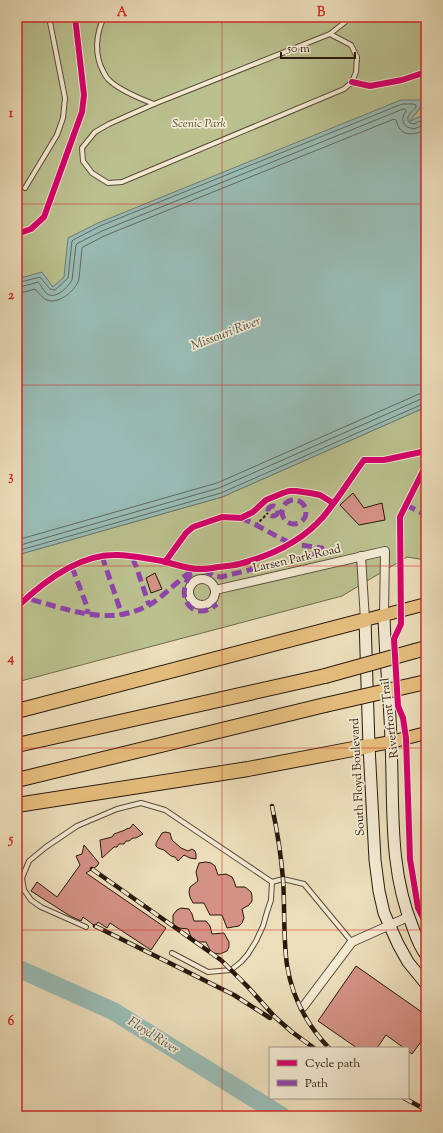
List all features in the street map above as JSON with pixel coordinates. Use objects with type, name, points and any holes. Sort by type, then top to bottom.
[{"type":"highway","points":[[17,710],[365,620]]},
{"type":"highway","points":[[17,745],[325,676],[420,649]]},
{"type":"highway","points":[[17,780],[426,682]]},
{"type":"highway","points":[[17,805],[248,769],[369,746]]},
{"type":"main road","points":[[365,620],[426,604]]},
{"type":"main road","points":[[384,615],[391,742],[394,844],[397,877],[408,917],[426,955]]},
{"type":"main road","name":"South Floyd Boulevard","points":[[365,620],[369,746],[375,860],[379,891],[384,913],[398,944],[408,962],[426,984]]},
{"type":"main road","points":[[369,746],[426,733]]},
{"type":"street","name":"Larsen Park Road","points":[[215,590],[385,551],[384,615]]},
{"type":"street","name":"South Floyd Boulevard","points":[[361,556],[365,620]]},
{"type":"street","points":[[303,1007],[352,942],[408,917]]},
{"type":"lane","points":[[25,188],[57,135],[63,118],[65,98],[49,17]]},
{"type":"lane","points":[[104,17],[99,27],[96,48],[100,66],[107,79],[122,89],[154,104]]},
{"type":"lane","points":[[330,34],[351,45],[357,57],[356,72],[352,82],[344,89],[122,182],[108,183],[92,173],[83,162],[82,148],[94,132],[154,104],[330,34],[345,22],[348,17]]},
{"type":"lane","points":[[86,927],[41,907],[31,900],[24,890],[22,878],[29,862],[46,847],[77,826],[117,809],[141,803],[165,810],[272,882],[283,879],[304,884],[352,942]]},
{"type":"lane","points":[[172,953],[208,972],[231,970],[248,954],[263,926],[271,900],[272,882]]},
{"type":"path","points":[[256,525],[268,513]]},
{"type":"green space","name":"Scenic Park","points":[[17,17],[426,17],[426,153],[17,312]]},
{"type":"green space","points":[[426,407],[426,560],[407,557],[342,596],[17,682],[17,555],[222,497]]},
{"type":"water","name":"Missouri River","points":[[401,100],[426,100],[410,121],[426,114],[426,407],[222,497],[17,555],[17,279],[42,272],[53,287],[64,277],[68,238],[98,223]]},
{"type":"building","points":[[353,493],[364,508],[382,503],[385,520],[359,525],[340,505]]},
{"type":"building","points":[[155,573],[162,589],[151,593],[146,578]]},
{"type":"building","points":[[133,824],[143,834],[126,841],[124,844],[119,844],[102,858],[100,840],[112,837],[114,834],[130,828]]},
{"type":"building","points":[[162,833],[170,833],[172,840],[181,848],[188,851],[192,849],[195,851],[196,859],[184,855],[178,861],[175,857],[158,848],[156,843]]},
{"type":"building","points":[[84,845],[99,863],[86,873],[166,928],[151,950],[110,923],[107,928],[98,922],[95,926],[83,917],[81,921],[70,916],[31,891],[37,882],[57,897],[80,865],[76,856],[82,854]]},
{"type":"building","points":[[206,862],[215,866],[218,875],[226,874],[232,877],[236,887],[245,887],[251,892],[252,901],[249,905],[242,909],[244,918],[239,926],[227,928],[222,915],[210,915],[204,903],[193,903],[189,892],[190,887],[198,881],[196,872],[199,863]]},
{"type":"building","points":[[181,908],[189,909],[194,921],[206,921],[210,926],[212,934],[224,933],[229,942],[227,951],[220,954],[213,953],[206,942],[199,942],[195,940],[191,937],[188,929],[179,928],[173,924],[173,915]]},
{"type":"building","points":[[356,966],[426,1015],[426,1030],[421,1037],[423,1039],[412,1054],[409,1052],[409,1047],[403,1047],[386,1035],[378,1047],[356,1047],[318,1021]]},
{"type":"waterway","name":"Floyd River","points":[[17,968],[113,1011],[282,1116]]},
{"type":"railway","points":[[272,806],[279,842],[284,890],[285,944],[289,977],[307,1020],[328,1047]]},
{"type":"railway","points":[[92,869],[221,960],[275,1017],[313,1047]]},
{"type":"railway","points":[[95,926],[234,995],[270,1018]]},
{"type":"railway","points":[[406,1099],[426,1110]]},
{"type":"marked path","points":[[294,500],[303,503],[306,512],[303,521],[294,524],[285,521],[282,512],[285,503],[294,500]]},
{"type":"marked path","points":[[406,505],[426,515]]},
{"type":"marked path","points":[[273,506],[278,511],[273,516],[268,511],[273,506]]},
{"type":"marked path","points":[[241,518],[290,543]]},
{"type":"marked path","points":[[204,570],[214,576],[221,577],[317,553],[322,548],[300,545],[295,540]]},
{"type":"marked path","points":[[102,556],[122,615]]},
{"type":"marked path","points":[[135,558],[134,562],[149,605]]},
{"type":"marked path","points":[[72,567],[88,609],[87,614]]},
{"type":"marked path","points":[[17,596],[67,610],[100,615],[116,615],[133,612],[149,605],[195,569]]},
{"type":"marked path","points":[[191,574],[184,591],[185,599],[189,605],[194,609],[201,611],[209,609],[217,604]]},
{"type":"cycle path","points":[[17,234],[31,229],[44,217],[82,112],[84,95],[75,17]]},
{"type":"cycle path","points":[[352,82],[370,86],[402,80],[426,72]]},
{"type":"cycle path","points":[[17,607],[49,580],[61,572],[74,565],[100,556],[131,556],[198,569],[209,569],[234,565],[262,557],[285,546],[315,526],[334,503],[364,460],[384,460],[426,451]]},
{"type":"cycle path","name":"Riverfront Trail","points":[[426,467],[400,517],[401,624],[394,639],[398,706],[403,718],[406,738],[410,859],[418,908],[426,924]]},
{"type":"cycle path","points":[[165,562],[186,533],[193,527],[222,517],[241,518],[253,512],[266,500],[283,493],[289,491],[310,493],[320,495],[333,503]]}]
